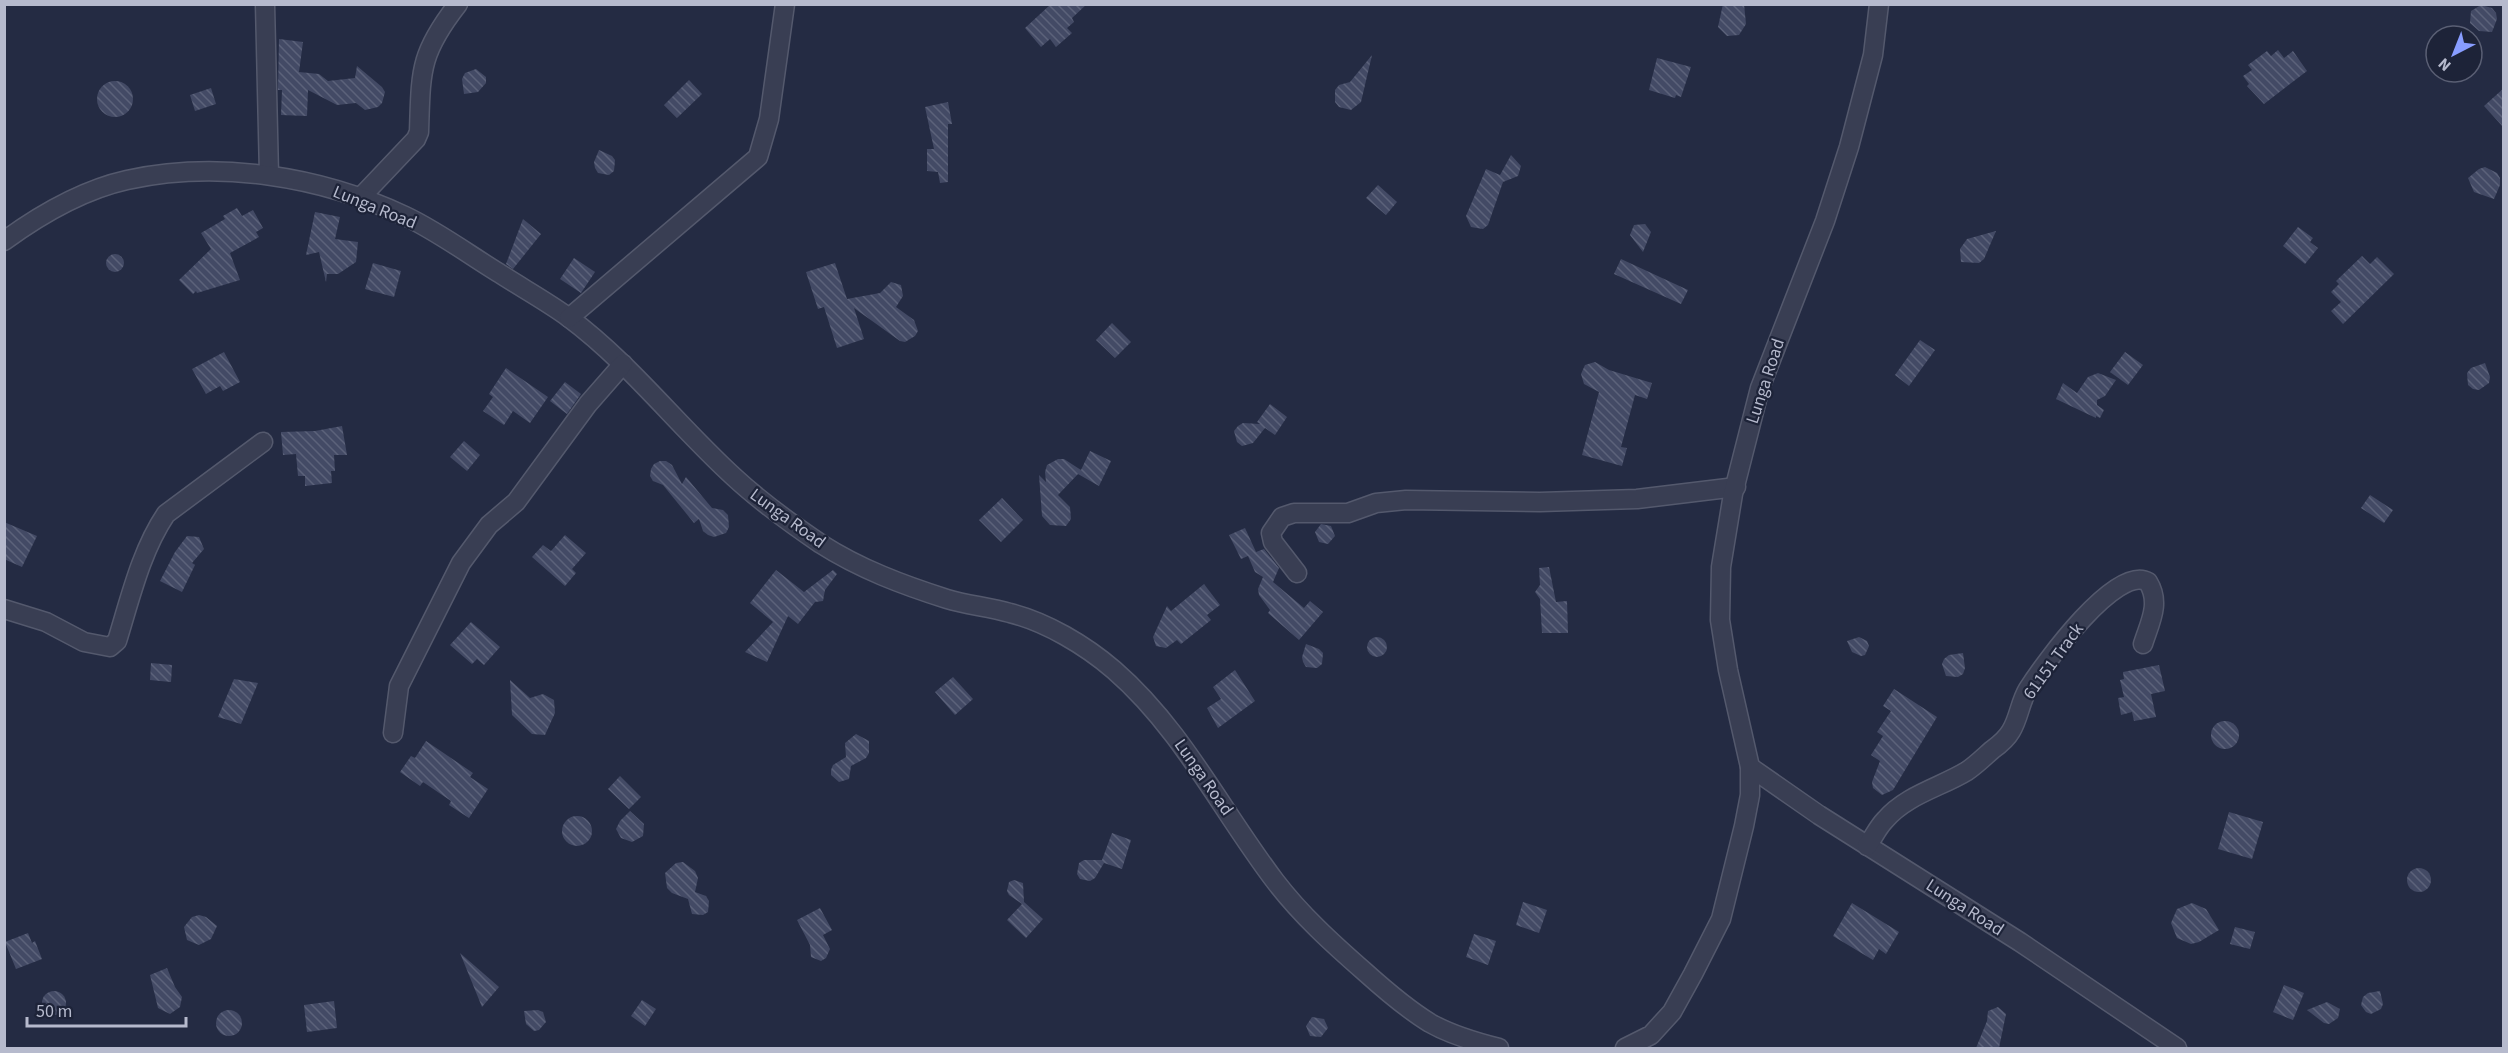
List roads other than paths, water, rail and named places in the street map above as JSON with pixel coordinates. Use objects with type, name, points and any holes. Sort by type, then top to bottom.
[{"type":"street","points":[[265,4],[269,176]]},
{"type":"street","points":[[360,198],[416,139],[419,132],[421,72],[429,48],[458,4]]},
{"type":"street","points":[[569,318],[758,157],[769,119],[785,4]]},
{"type":"street","name":"Lunga Road","points":[[1625,1048],[1651,1035],[1672,1012],[1721,919],[1744,826],[1750,795],[1750,767],[1728,670],[1720,620],[1721,567],[1736,487],[1760,388],[1825,221],[1849,147],[1873,55],[1879,4]]},
{"type":"street","name":"Lunga Road","points":[[4,241],[34,219],[80,196],[125,181],[165,175],[212,172],[269,176],[305,182],[360,198],[407,217],[569,318],[622,364],[731,475],[767,506],[821,544],[858,566],[894,580],[949,599],[1015,614],[1067,638],[1112,668],[1155,710],[1181,742],[1276,883],[1320,932],[1390,994],[1430,1023],[1472,1041],[1499,1048]]},
{"type":"street","points":[[393,733],[399,686],[461,563],[489,525],[516,502],[588,404],[622,364]]},
{"type":"street","points":[[4,609],[46,622],[84,642],[110,647],[117,641],[147,551],[166,514],[263,442]]},
{"type":"street","points":[[1297,573],[1280,555],[1271,533],[1282,517],[1294,513],[1348,513],[1376,503],[1406,500],[1540,502],[1637,499],[1736,487]]},
{"type":"street","name":"61151 Track","points":[[1867,846],[1885,820],[1896,810],[1926,790],[1967,771],[2006,737],[2011,731],[2028,690],[2078,624],[2124,582],[2136,578],[2148,582],[2154,591],[2156,602],[2143,644]]},
{"type":"street","name":"Lunga Road","points":[[1750,767],[1867,846],[2020,942],[2177,1048]]}]
